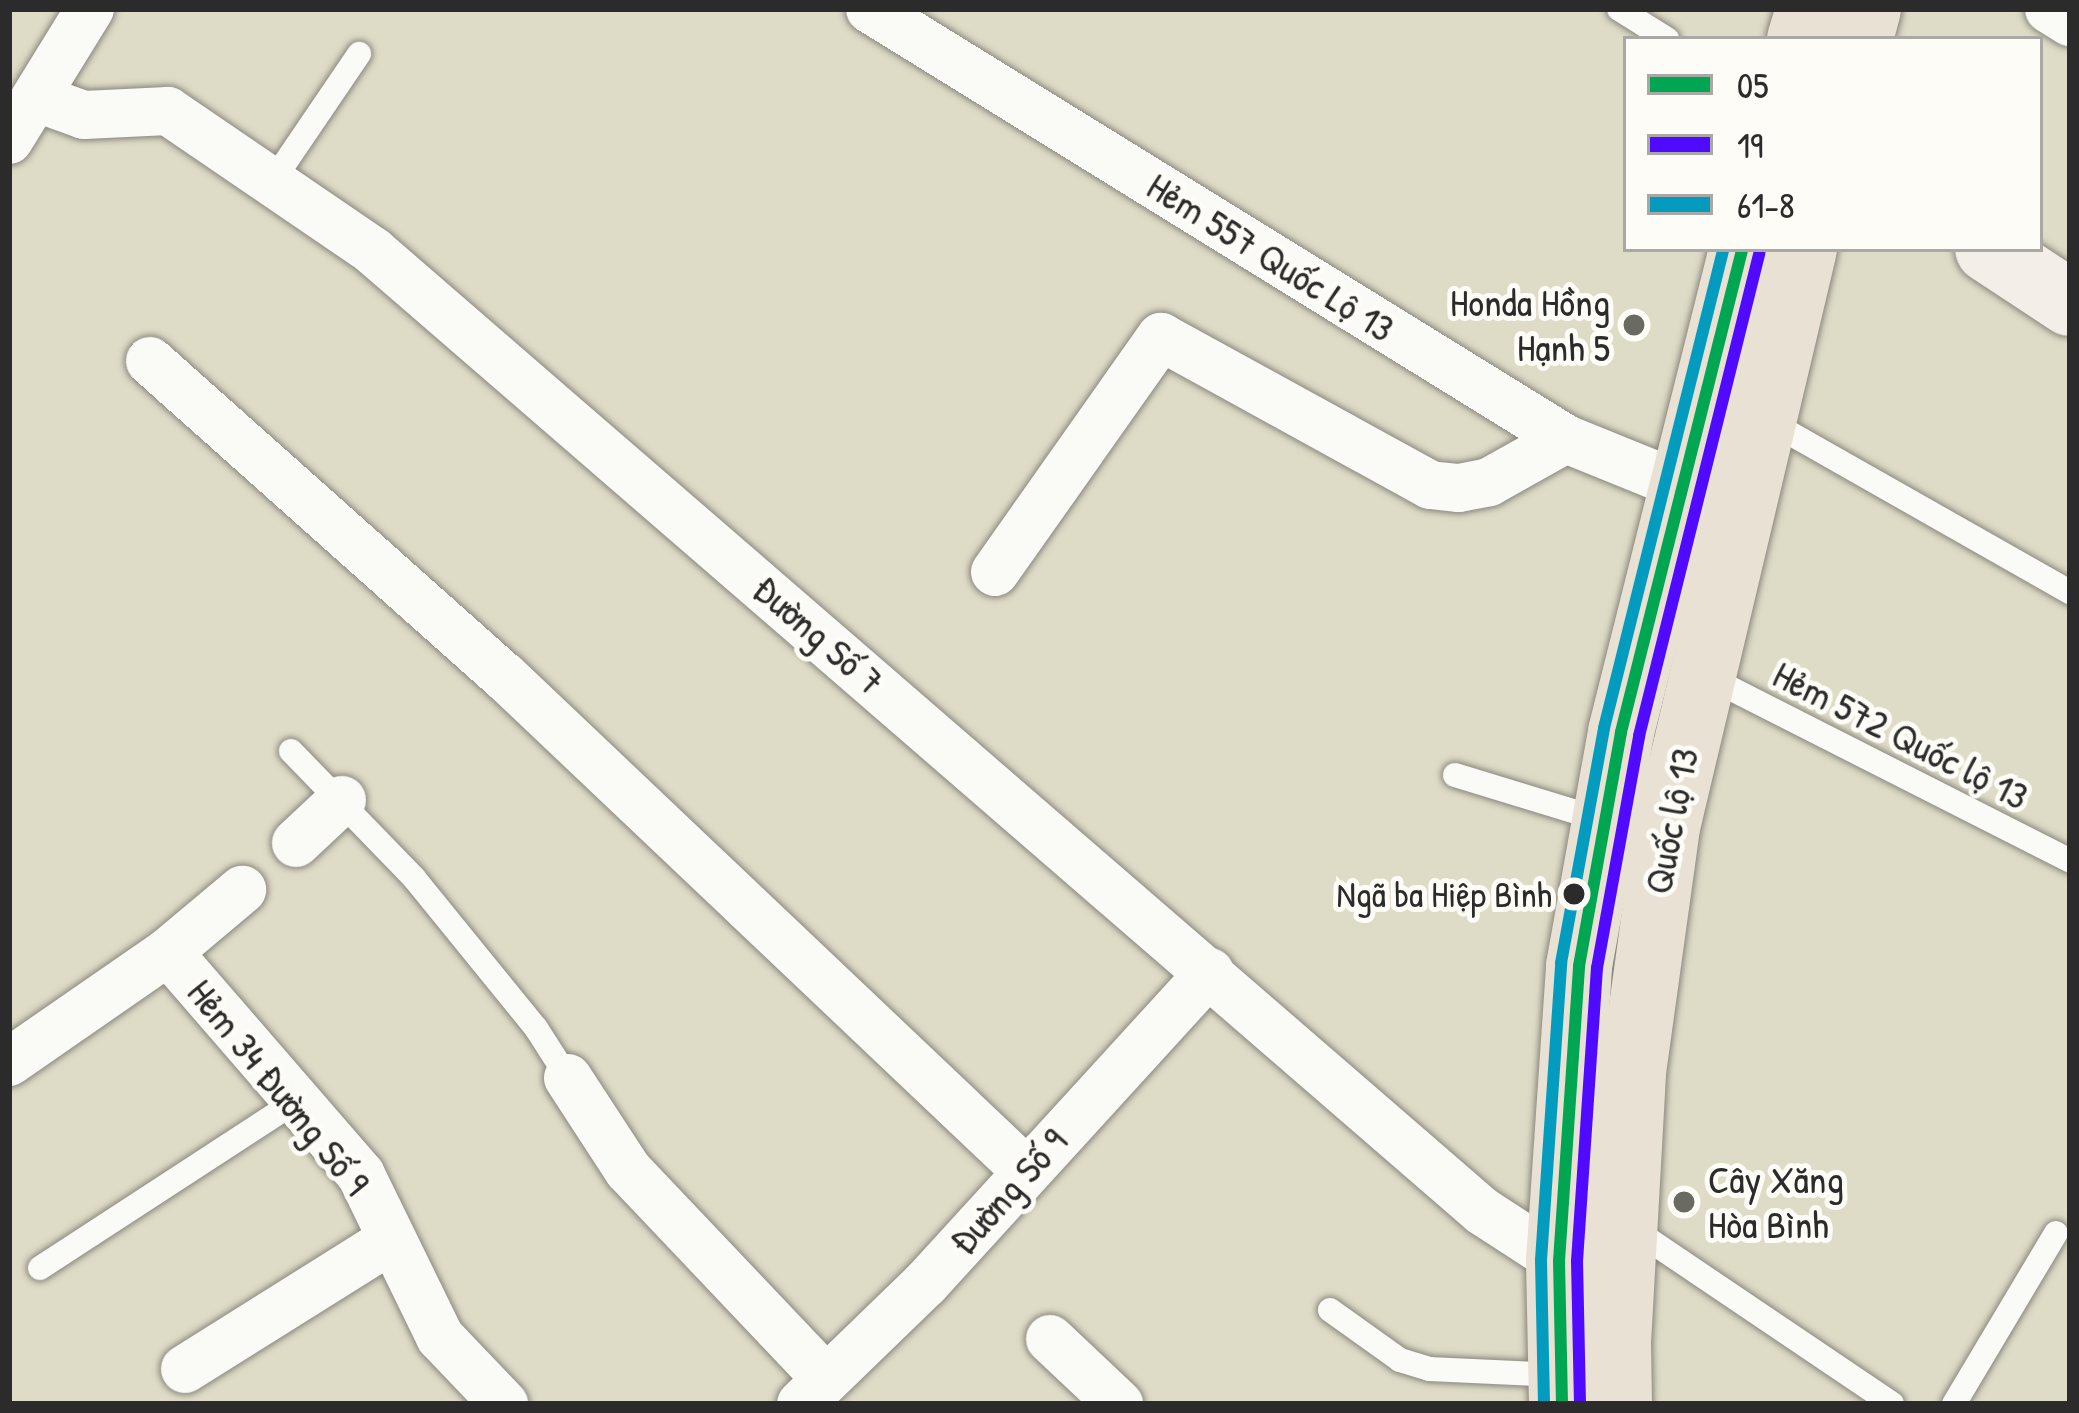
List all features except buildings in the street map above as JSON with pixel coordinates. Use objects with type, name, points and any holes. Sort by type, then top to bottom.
[{"type":"highway","name":"Quốc lộ 13","points":[[1562,1389],[1559,1261],[1579,966],[1602,820],[1741,252]]},
{"type":"highway","name":"Quốc lộ 13","points":[[1619,1404],[1623,1222],[1648,951],[1667,827],[1803,252]]},
{"type":"main road","points":[[1993,252],[2070,303]]},
{"type":"street","points":[[17,127],[90,9]]},
{"type":"street","name":"Hẻm 557 Quốc Lộ 13","points":[[870,9],[1566,439],[1682,486]]},
{"type":"street","points":[[2049,9],[2070,22]]},
{"type":"street","name":"Đường Số 7","points":[[17,127],[84,115],[168,111],[373,251],[1482,1211],[1559,1261]]},
{"type":"street","points":[[995,572],[1161,337],[1430,485],[1459,488],[1489,482],[1566,439]]},
{"type":"street","points":[[150,361],[504,676],[1024,1170]]},
{"type":"street","points":[[296,843],[342,800]]},
{"type":"street","points":[[9,1062],[168,952],[242,890]]},
{"type":"street","name":"Hẻm 34 Đường Số 9","points":[[168,952],[361,1175],[440,1336],[504,1404]]},
{"type":"street","name":"Đường Số 9","points":[[813,1392],[926,1283],[1024,1170],[1210,972]]},
{"type":"street","points":[[568,1078],[628,1170],[813,1392]]},
{"type":"street","points":[[185,1369],[392,1239]]},
{"type":"street","points":[[1050,1339],[1113,1402]]},
{"type":"lane","points":[[1618,9],[1662,36]]},
{"type":"lane","points":[[272,182],[359,55]]},
{"type":"lane","points":[[1763,418],[2070,592]]},
{"type":"lane","name":"Hẻm 572 Quốc lộ 13","points":[[1700,673],[2070,861]]},
{"type":"lane","points":[[291,752],[342,800],[474,950],[568,1078]]},
{"type":"lane","points":[[1455,775],[1602,820]]},
{"type":"lane","points":[[40,1268],[296,1101]]},
{"type":"lane","points":[[1623,1222],[1892,1404]]},
{"type":"lane","points":[[1954,1404],[2056,1233]]},
{"type":"lane","points":[[1330,1310],[1400,1360],[1429,1370],[1562,1389]]},
{"type":"transit line","name":"61-8","points":[[1544,1404],[1541,1260],[1561,963],[1604,728],[1722,252]]},
{"type":"transit line","name":"05","points":[[1562,1404],[1559,1261],[1579,966],[1621,732],[1741,252]]},
{"type":"transit line","name":"19","points":[[1580,1404],[1577,1261],[1597,968],[1639,736],[1759,253]]},
{"type":"place","name":"Honda Hồng Hạnh 5","points":[[1634,325]]},
{"type":"place","name":"Ngã ba Hiệp Bình","points":[[1574,894]]},
{"type":"place","name":"Cây Xăng Hòa Bình","points":[[1684,1202]]}]
